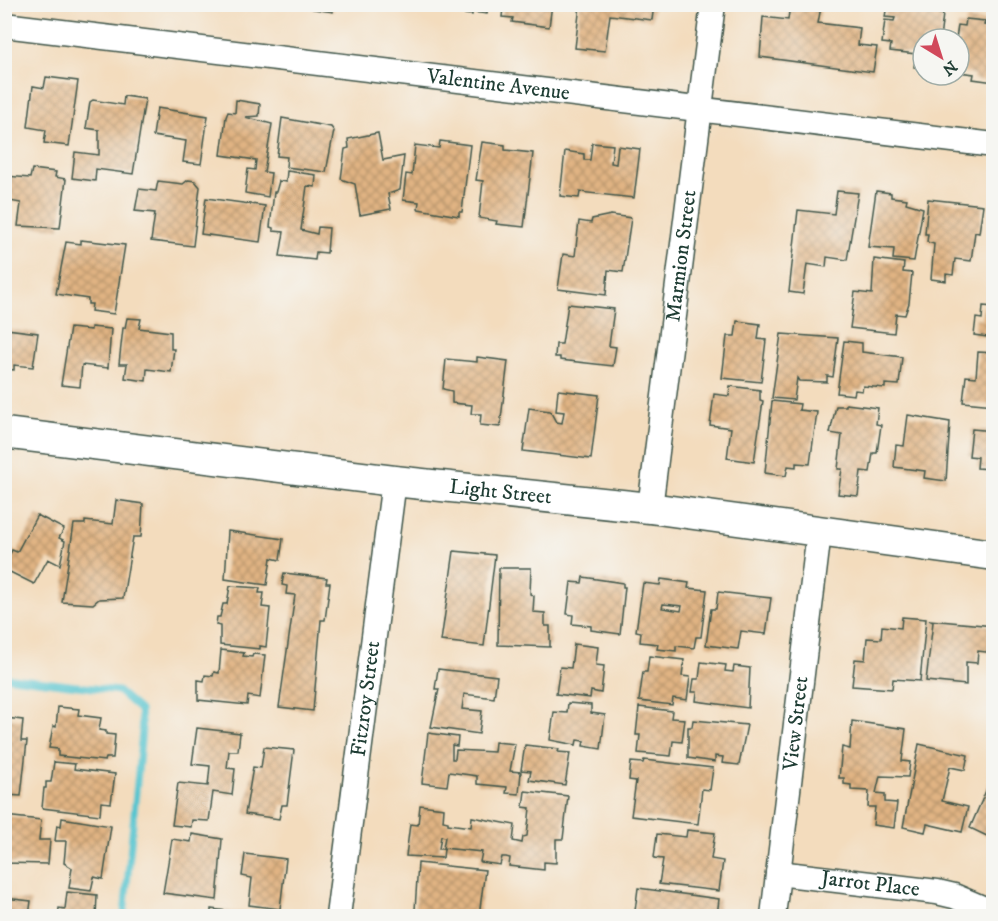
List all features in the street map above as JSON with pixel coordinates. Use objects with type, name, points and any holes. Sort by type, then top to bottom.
[{"type":"street","name":"Marmion Street","points":[[650,508],[713,4]]},
{"type":"street","name":"Valentine Avenue","points":[[4,25],[993,145]]},
{"type":"street","name":"Light Street","points":[[4,433],[394,481],[650,508],[993,555]]},
{"type":"street","name":"Fitzroy Street","points":[[338,916],[394,481]]},
{"type":"street","name":"View Street","points":[[772,916],[819,532]]},
{"type":"street","name":"Jarrot Place","points":[[778,873],[937,892],[954,896],[993,913]]},
{"type":"building","points":[[314,4],[334,4],[333,12],[313,9]]},
{"type":"building","points":[[431,4],[488,4],[487,14],[472,12],[472,15],[430,11]]},
{"type":"building","points":[[494,4],[552,4],[549,27],[512,22],[513,18],[502,17],[503,8],[494,7]]},
{"type":"building","points":[[790,4],[821,7],[818,23],[860,28],[858,45],[877,47],[873,72],[760,57],[763,17],[788,20]]},
{"type":"building","points":[[887,4],[921,4],[921,11],[943,14],[941,27],[911,27],[911,53],[890,51],[891,44],[882,43],[885,20],[894,21],[895,18],[885,17]]},
{"type":"building","points":[[580,5],[654,5],[652,20],[610,15],[605,51],[575,48]]},
{"type":"building","points":[[966,19],[985,21],[984,25],[994,26],[994,82],[973,79],[971,27],[958,27],[958,25],[965,26]]},
{"type":"building","points":[[46,77],[78,81],[69,146],[44,143],[46,130],[28,127],[33,86],[44,88]]},
{"type":"building","points":[[124,96],[145,99],[133,174],[96,169],[95,181],[72,178],[75,152],[99,155],[99,130],[86,128],[90,102],[93,100],[123,105]]},
{"type":"building","points":[[236,100],[260,104],[259,116],[245,117],[272,124],[264,172],[271,173],[268,197],[245,193],[248,169],[255,170],[256,160],[221,155],[226,117],[228,112],[235,113]]},
{"type":"building","points":[[157,108],[208,116],[201,164],[183,162],[186,141],[153,136]]},
{"type":"building","points":[[282,118],[331,127],[334,131],[326,172],[286,167],[287,157],[277,156]]},
{"type":"building","points":[[378,133],[383,160],[404,156],[400,190],[388,194],[391,209],[360,215],[355,184],[341,179],[345,149],[349,148],[348,139]]},
{"type":"building","points":[[440,141],[470,145],[462,212],[459,212],[459,216],[418,209],[419,202],[403,200],[406,174],[412,175],[415,145],[439,148]]},
{"type":"building","points":[[482,142],[505,145],[505,150],[533,153],[524,227],[496,224],[497,221],[479,218],[483,181],[476,180]]},
{"type":"building","points":[[592,143],[613,145],[611,163],[616,164],[618,146],[640,149],[634,198],[580,192],[579,198],[560,196],[565,151],[584,154],[584,160],[590,160]]},
{"type":"building","points":[[32,169],[56,172],[55,177],[66,179],[60,228],[18,226],[21,203],[4,200],[6,176],[30,178]]},
{"type":"building","points":[[287,171],[316,175],[315,187],[307,186],[301,230],[317,234],[318,227],[329,228],[327,253],[316,252],[315,260],[280,256],[284,232],[273,231],[270,227],[274,192],[276,192],[279,181],[286,182]]},
{"type":"building","points":[[188,180],[195,181],[200,187],[193,246],[151,241],[155,213],[135,211],[139,189],[156,191],[158,181],[183,184]]},
{"type":"building","points":[[837,191],[858,193],[847,260],[827,257],[826,267],[807,264],[803,294],[789,292],[798,210],[834,214]]},
{"type":"building","points":[[876,191],[891,193],[891,197],[907,199],[906,203],[923,208],[914,261],[893,259],[894,249],[868,247]]},
{"type":"building","points":[[206,198],[265,206],[260,242],[201,234]]},
{"type":"building","points":[[928,199],[983,205],[979,233],[975,232],[971,261],[955,259],[953,275],[946,274],[946,281],[931,279],[934,244],[927,242],[928,234],[925,234]]},
{"type":"building","points":[[611,215],[631,218],[623,272],[608,270],[606,295],[558,289],[563,254],[575,256],[579,221],[591,223],[592,219]]},
{"type":"building","points":[[81,240],[125,245],[114,314],[91,311],[92,304],[88,304],[88,299],[56,294],[66,242],[81,244]]},
{"type":"building","points":[[874,259],[904,263],[903,272],[912,273],[909,303],[905,315],[896,314],[894,333],[850,328],[855,292],[872,294]]},
{"type":"building","points":[[568,304],[614,309],[609,346],[616,347],[613,366],[560,360],[560,357],[555,357],[556,344],[562,344]]},
{"type":"building","points":[[983,306],[994,307],[994,338],[974,335],[976,318],[982,319]]},
{"type":"building","points":[[127,318],[141,319],[139,328],[171,332],[171,349],[174,349],[171,372],[147,369],[146,381],[125,378],[127,364],[119,364],[123,328],[125,328]]},
{"type":"building","points":[[4,320],[9,320],[7,329],[38,333],[33,367],[14,365],[14,370],[4,369]]},
{"type":"building","points":[[737,321],[760,324],[758,339],[766,340],[761,382],[722,378],[727,336],[735,336]]},
{"type":"building","points":[[91,327],[111,329],[108,368],[82,365],[80,387],[61,385],[70,328],[91,330]]},
{"type":"building","points":[[781,334],[838,338],[833,377],[827,376],[827,382],[799,381],[797,378],[794,400],[772,398]]},
{"type":"building","points":[[844,341],[862,343],[862,352],[902,357],[899,385],[885,384],[885,388],[863,386],[862,391],[855,390],[854,395],[837,393]]},
{"type":"building","points":[[978,352],[994,353],[994,405],[963,402],[966,376],[976,377]]},
{"type":"building","points":[[477,357],[508,361],[500,427],[480,425],[481,414],[471,414],[472,405],[452,403],[452,391],[443,389],[446,359],[477,362]]},
{"type":"building","points":[[730,386],[760,390],[760,400],[763,401],[754,462],[727,458],[731,428],[710,425],[714,394],[729,396]]},
{"type":"building","points":[[558,390],[599,395],[591,459],[523,451],[529,408],[550,411],[556,422],[562,423],[564,412],[556,411]]},
{"type":"building","points":[[772,401],[800,404],[799,410],[817,412],[810,464],[796,463],[796,467],[788,466],[786,476],[765,473]]},
{"type":"building","points":[[846,404],[878,408],[876,424],[881,425],[877,453],[873,453],[870,472],[861,471],[858,496],[838,494],[842,469],[838,469],[842,435],[830,433],[836,406],[846,406]]},
{"type":"building","points":[[908,415],[950,422],[946,481],[924,478],[925,471],[894,467],[896,445],[904,446]]},
{"type":"building","points":[[972,429],[994,431],[994,493],[987,493],[990,469],[977,468],[978,457],[969,456]]},
{"type":"building","points":[[116,500],[143,504],[141,537],[133,537],[123,598],[99,599],[93,604],[62,602],[74,524],[85,524],[85,521],[113,524]]},
{"type":"building","points":[[37,515],[64,529],[59,538],[65,541],[60,565],[48,559],[34,584],[4,569],[4,566],[12,550],[17,552]]},
{"type":"building","points":[[228,531],[283,539],[280,560],[271,558],[267,585],[225,579]]},
{"type":"building","points":[[454,551],[495,555],[484,646],[441,641]]},
{"type":"building","points":[[499,568],[531,568],[530,594],[534,596],[533,612],[545,613],[545,626],[550,626],[550,647],[498,645]]},
{"type":"building","points":[[284,573],[327,578],[326,583],[330,583],[325,620],[321,620],[313,711],[279,707],[295,595],[286,594],[287,586],[282,585]]},
{"type":"building","points":[[583,577],[623,583],[625,587],[620,634],[591,630],[591,626],[572,624],[573,615],[567,614],[571,582],[582,583]]},
{"type":"building","points":[[661,579],[689,583],[688,588],[707,590],[701,637],[696,637],[694,648],[676,646],[676,651],[657,649],[658,644],[640,642],[641,632],[636,631],[643,583],[660,585]],"holes":[[[663,604],[682,606],[681,611],[662,608]]]},
{"type":"building","points":[[230,586],[260,588],[259,593],[264,593],[262,607],[270,608],[266,647],[260,646],[260,649],[220,645],[220,626],[216,625],[217,617],[220,617],[223,604],[227,604]]},
{"type":"building","points":[[718,592],[771,598],[766,634],[741,631],[738,649],[706,645],[711,609],[716,609]]},
{"type":"building","points":[[902,617],[926,619],[920,681],[893,679],[892,689],[852,686],[855,659],[865,660],[867,638],[881,639],[882,626],[901,628]]},
{"type":"building","points":[[929,620],[994,626],[994,653],[978,651],[977,663],[966,662],[966,685],[926,681],[933,622]]},
{"type":"building","points":[[574,644],[598,647],[596,665],[604,666],[601,693],[591,691],[590,698],[556,694],[560,667],[571,668]]},
{"type":"building","points":[[221,650],[244,653],[243,656],[265,655],[260,698],[248,696],[247,705],[198,700],[198,680],[204,681],[205,675],[213,676],[214,672],[219,673]]},
{"type":"building","points":[[649,656],[684,660],[682,676],[690,677],[687,700],[673,698],[672,705],[639,701],[643,672],[647,672]]},
{"type":"building","points":[[701,662],[726,665],[725,671],[733,672],[734,666],[750,668],[748,708],[696,701],[697,692],[692,692],[694,679],[699,679]]},
{"type":"building","points":[[438,669],[497,676],[494,698],[464,694],[462,709],[482,711],[479,734],[431,727],[439,689],[435,689]]},
{"type":"building","points":[[568,703],[591,705],[591,713],[605,715],[601,749],[583,746],[584,741],[577,740],[576,745],[550,740],[554,712],[567,713]]},
{"type":"building","points":[[58,707],[79,709],[78,715],[101,718],[99,730],[115,735],[113,758],[106,758],[105,761],[58,756],[58,749],[49,748],[53,726],[56,727]]},
{"type":"building","points":[[639,707],[672,711],[671,718],[685,719],[682,742],[673,741],[671,756],[638,753],[640,735],[636,735]]},
{"type":"building","points":[[5,718],[23,720],[21,741],[27,741],[21,796],[7,795],[6,805]]},
{"type":"building","points":[[693,720],[747,725],[739,765],[722,763],[723,757],[715,756],[715,762],[688,758],[688,727],[692,727]]},
{"type":"building","points":[[852,721],[906,729],[902,761],[910,762],[908,777],[880,776],[876,793],[885,794],[885,802],[897,803],[894,828],[873,825],[875,807],[868,807],[869,791],[851,790],[851,785],[844,784],[844,778],[839,778],[842,747],[850,749]]},
{"type":"building","points":[[197,728],[240,733],[238,751],[229,751],[227,768],[235,769],[232,795],[213,792],[209,821],[192,820],[191,827],[172,825],[178,783],[208,786],[210,766],[192,764]]},
{"type":"building","points":[[428,733],[458,737],[457,746],[452,745],[452,759],[455,759],[456,750],[494,752],[495,742],[515,744],[510,771],[521,772],[519,794],[506,793],[507,787],[477,784],[477,776],[449,772],[447,786],[422,783]]},
{"type":"building","points":[[919,744],[968,755],[965,770],[950,767],[942,801],[968,807],[962,832],[927,824],[925,832],[903,827]]},
{"type":"building","points":[[525,745],[559,749],[558,752],[570,753],[565,785],[529,780],[531,771],[521,770]]},
{"type":"building","points":[[264,747],[294,750],[287,805],[282,805],[279,819],[245,814],[253,767],[261,768]]},
{"type":"building","points":[[644,760],[713,768],[710,790],[702,789],[698,824],[631,816],[636,781],[629,780],[631,762],[643,763]]},
{"type":"building","points":[[54,762],[75,764],[74,769],[115,774],[111,803],[101,802],[100,815],[42,808],[44,788],[46,788],[46,782],[51,782]]},
{"type":"building","points":[[994,772],[994,842],[970,828]]},
{"type":"building","points":[[525,791],[568,796],[563,839],[556,839],[556,863],[544,862],[544,870],[509,866],[510,858],[506,857],[502,857],[500,865],[480,862],[482,852],[443,848],[445,837],[441,836],[439,849],[444,849],[443,858],[406,856],[410,824],[418,825],[420,805],[444,808],[443,821],[448,824],[471,827],[472,817],[515,825],[513,841],[522,843],[523,837],[527,836],[530,808],[523,807]]},
{"type":"building","points":[[4,816],[41,820],[39,840],[50,840],[48,864],[4,863]]},
{"type":"building","points":[[62,818],[111,826],[103,879],[94,877],[91,891],[69,888],[72,868],[64,863],[66,841],[55,841],[57,825],[61,826]]},
{"type":"building","points":[[687,830],[715,833],[711,859],[723,861],[719,891],[659,884],[663,859],[654,858],[657,834],[686,837]]},
{"type":"building","points":[[192,834],[222,839],[217,900],[163,893],[172,839],[191,842]]},
{"type":"building","points":[[245,854],[286,859],[280,909],[249,905],[252,878],[242,876]]},
{"type":"building","points":[[418,863],[485,870],[479,916],[407,916],[408,910],[415,910]]},
{"type":"building","points":[[638,888],[719,899],[717,916],[664,916],[635,911]]},
{"type":"building","points":[[67,892],[97,895],[96,916],[58,916],[59,908],[65,909]]},
{"type":"building","points":[[4,898],[31,901],[29,916],[4,916]]},
{"type":"building","points":[[211,909],[259,915],[259,916],[211,916]]},
{"type":"waterway","points":[[4,677],[118,691],[140,710],[142,731],[124,916]]}]
